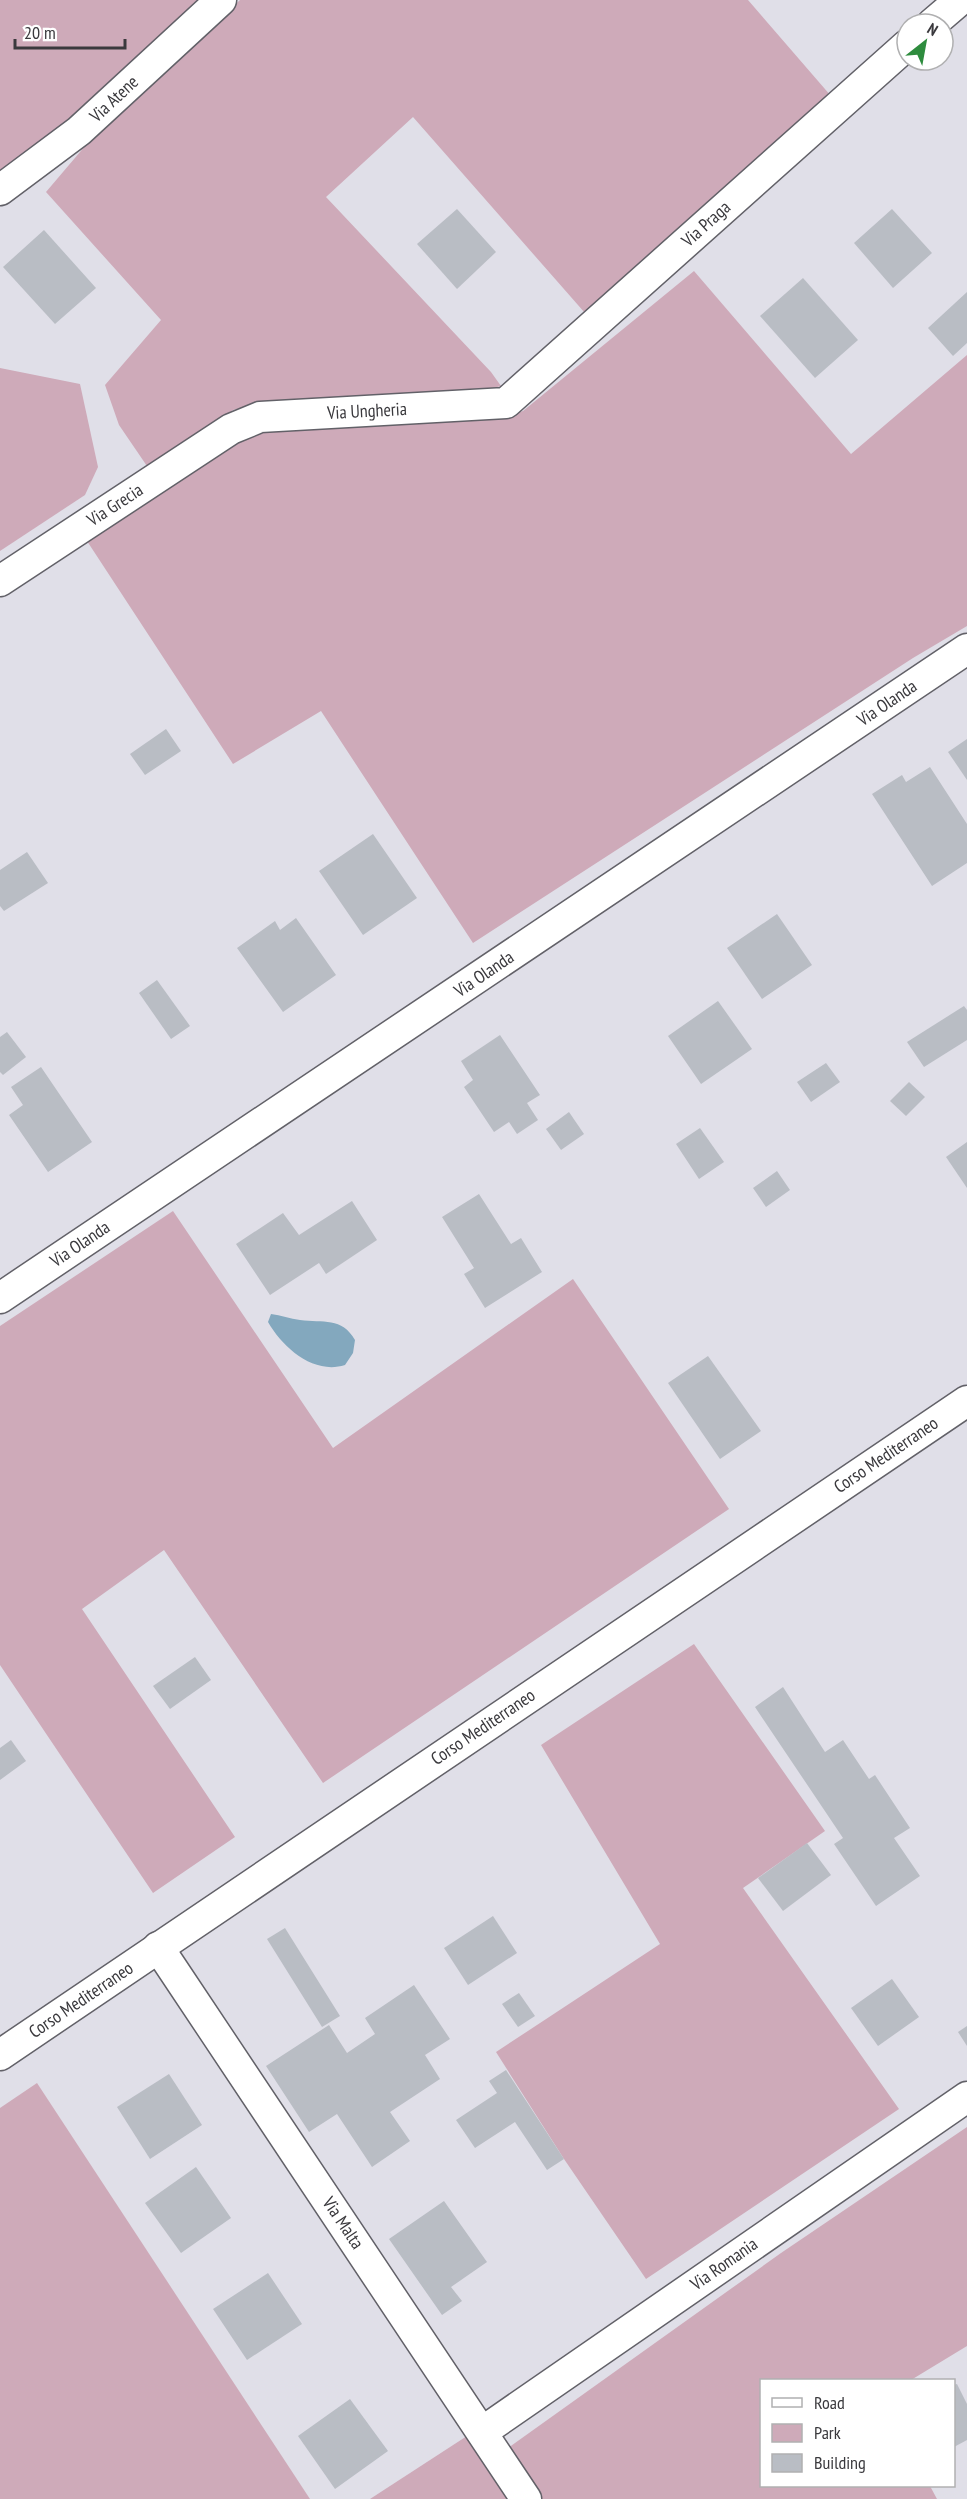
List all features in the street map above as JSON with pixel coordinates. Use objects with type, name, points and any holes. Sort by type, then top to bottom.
[{"type":"street","name":"Via Atene","points":[[0,190],[79,131],[221,0]]},
{"type":"street","points":[[946,12],[960,0]]},
{"type":"street","name":"Via Praga","points":[[506,403],[895,56]]},
{"type":"street","name":"Via Ungheria","points":[[231,429],[260,417],[506,403]]},
{"type":"street","name":"Via Grecia","points":[[0,581],[231,429]]},
{"type":"street","name":"Via Olanda","points":[[0,1298],[967,650]]},
{"type":"street","name":"Corso Mediterraneo","points":[[0,2055],[967,1401]]},
{"type":"street","name":"Via Malta","points":[[158,1947],[526,2499]]},
{"type":"street","name":"Via Romania","points":[[482,2432],[967,2097]]},
{"type":"green space","points":[[0,0],[204,0],[72,121],[0,172]]},
{"type":"green space","points":[[240,0],[748,0],[831,96],[585,313],[413,117],[326,197],[491,372],[501,386],[471,394],[263,402],[233,410],[149,469],[119,425],[105,385],[161,320],[46,192],[97,132]]},
{"type":"green space","points":[[694,271],[851,454],[967,355],[967,626],[913,658],[473,943],[321,711],[233,764],[87,541],[231,443],[267,430],[415,417],[493,420],[523,411]]},
{"type":"green space","points":[[0,368],[80,384],[98,467],[85,495],[0,551]]},
{"type":"green space","points":[[173,1211],[333,1448],[573,1279],[729,1509],[323,1783],[164,1550],[82,1609],[235,1837],[153,1893],[0,1665],[0,1326]]},
{"type":"green space","points":[[694,1644],[825,1831],[743,1888],[899,2109],[646,2279],[564,2159],[496,2052],[660,1944],[541,1745]]},
{"type":"green space","points":[[37,2083],[310,2499],[0,2499],[0,2108]]},
{"type":"green space","points":[[967,2127],[967,2346],[913,2379],[760,2379],[760,2487],[931,2487],[937,2499],[542,2499],[508,2448],[781,2253]]},
{"type":"green space","points":[[467,2436],[507,2499],[370,2499]]},
{"type":"water","points":[[271,1314],[338,1324],[355,1340],[353,1353],[345,1365],[333,1367],[311,1363],[291,1350],[274,1332],[268,1322]]},
{"type":"building","points":[[457,209],[496,252],[457,289],[417,244]]},
{"type":"building","points":[[892,209],[932,253],[893,288],[854,243]]},
{"type":"building","points":[[44,230],[96,288],[55,324],[3,267]]},
{"type":"building","points":[[803,278],[858,340],[815,378],[760,316]]},
{"type":"building","points":[[967,292],[967,343],[953,356],[928,328]]},
{"type":"building","points":[[166,729],[181,751],[145,775],[130,754]]},
{"type":"building","points":[[967,739],[967,780],[948,752]]},
{"type":"building","points":[[930,767],[967,824],[967,863],[932,886],[872,794],[902,775],[906,782]]},
{"type":"building","points":[[373,834],[417,898],[363,935],[319,871]]},
{"type":"building","points":[[27,852],[48,883],[4,911],[0,906],[0,870]]},
{"type":"building","points":[[777,914],[812,965],[762,999],[727,948]]},
{"type":"building","points":[[296,918],[336,975],[283,1012],[237,948],[275,921],[280,930]]},
{"type":"building","points":[[157,980],[190,1026],[171,1039],[139,993]]},
{"type":"building","points":[[718,1001],[752,1049],[701,1084],[668,1036]]},
{"type":"building","points":[[964,1006],[967,1010],[967,1040],[924,1067],[907,1042]]},
{"type":"building","points":[[7,1032],[26,1057],[3,1075],[0,1072],[0,1037]]},
{"type":"building","points":[[500,1035],[540,1095],[527,1103],[538,1120],[517,1134],[509,1122],[494,1132],[464,1087],[473,1080],[461,1061]]},
{"type":"building","points":[[826,1063],[840,1082],[811,1102],[797,1082]]},
{"type":"building","points":[[41,1067],[92,1142],[48,1172],[9,1115],[23,1105],[11,1087]]},
{"type":"building","points":[[909,1082],[925,1097],[906,1116],[890,1101]]},
{"type":"building","points":[[569,1112],[584,1134],[561,1150],[546,1129]]},
{"type":"building","points":[[700,1128],[724,1162],[699,1179],[676,1144]]},
{"type":"building","points":[[967,1142],[967,1188],[946,1157]]},
{"type":"building","points":[[777,1171],[790,1190],[766,1207],[753,1188]]},
{"type":"building","points":[[479,1194],[511,1244],[521,1238],[542,1272],[485,1308],[464,1274],[474,1268],[442,1217]]},
{"type":"building","points":[[352,1201],[377,1240],[326,1274],[319,1263],[270,1295],[236,1244],[283,1213],[299,1235]]},
{"type":"building","points":[[708,1356],[761,1431],[720,1459],[668,1383]]},
{"type":"building","points":[[195,1657],[211,1680],[170,1709],[153,1686]]},
{"type":"building","points":[[783,1687],[825,1752],[843,1740],[869,1779],[875,1775],[910,1828],[894,1838],[920,1876],[876,1906],[834,1844],[843,1838],[755,1707]]},
{"type":"building","points":[[11,1740],[26,1761],[0,1780],[0,1748]]},
{"type":"building","points":[[807,1843],[831,1875],[783,1911],[758,1878]]},
{"type":"building","points":[[493,1916],[517,1953],[468,1985],[444,1948]]},
{"type":"building","points":[[285,1928],[340,2016],[322,2027],[267,1939]]},
{"type":"building","points":[[892,1979],[919,2017],[878,2046],[851,2008]]},
{"type":"building","points":[[414,1985],[450,2039],[425,2055],[440,2079],[390,2112],[410,2141],[372,2167],[337,2114],[309,2132],[266,2066],[329,2025],[347,2053],[375,2034],[365,2018]]},
{"type":"building","points":[[519,1993],[535,2016],[518,2027],[502,2004]]},
{"type":"building","points":[[967,2026],[967,2046],[958,2032]]},
{"type":"building","points":[[506,2070],[564,2159],[547,2170],[515,2122],[475,2148],[456,2120],[497,2093],[489,2081]]},
{"type":"building","points":[[169,2074],[202,2125],[150,2159],[117,2107]]},
{"type":"building","points":[[196,2167],[231,2218],[181,2253],[145,2203]]},
{"type":"building","points":[[444,2201],[487,2262],[451,2287],[462,2301],[442,2315],[389,2239]]},
{"type":"building","points":[[268,2273],[302,2324],[247,2360],[213,2309]]},
{"type":"building","points":[[957,2384],[967,2404],[967,2440],[955,2446],[955,2385]]},
{"type":"building","points":[[350,2399],[388,2451],[335,2489],[298,2436]]}]
